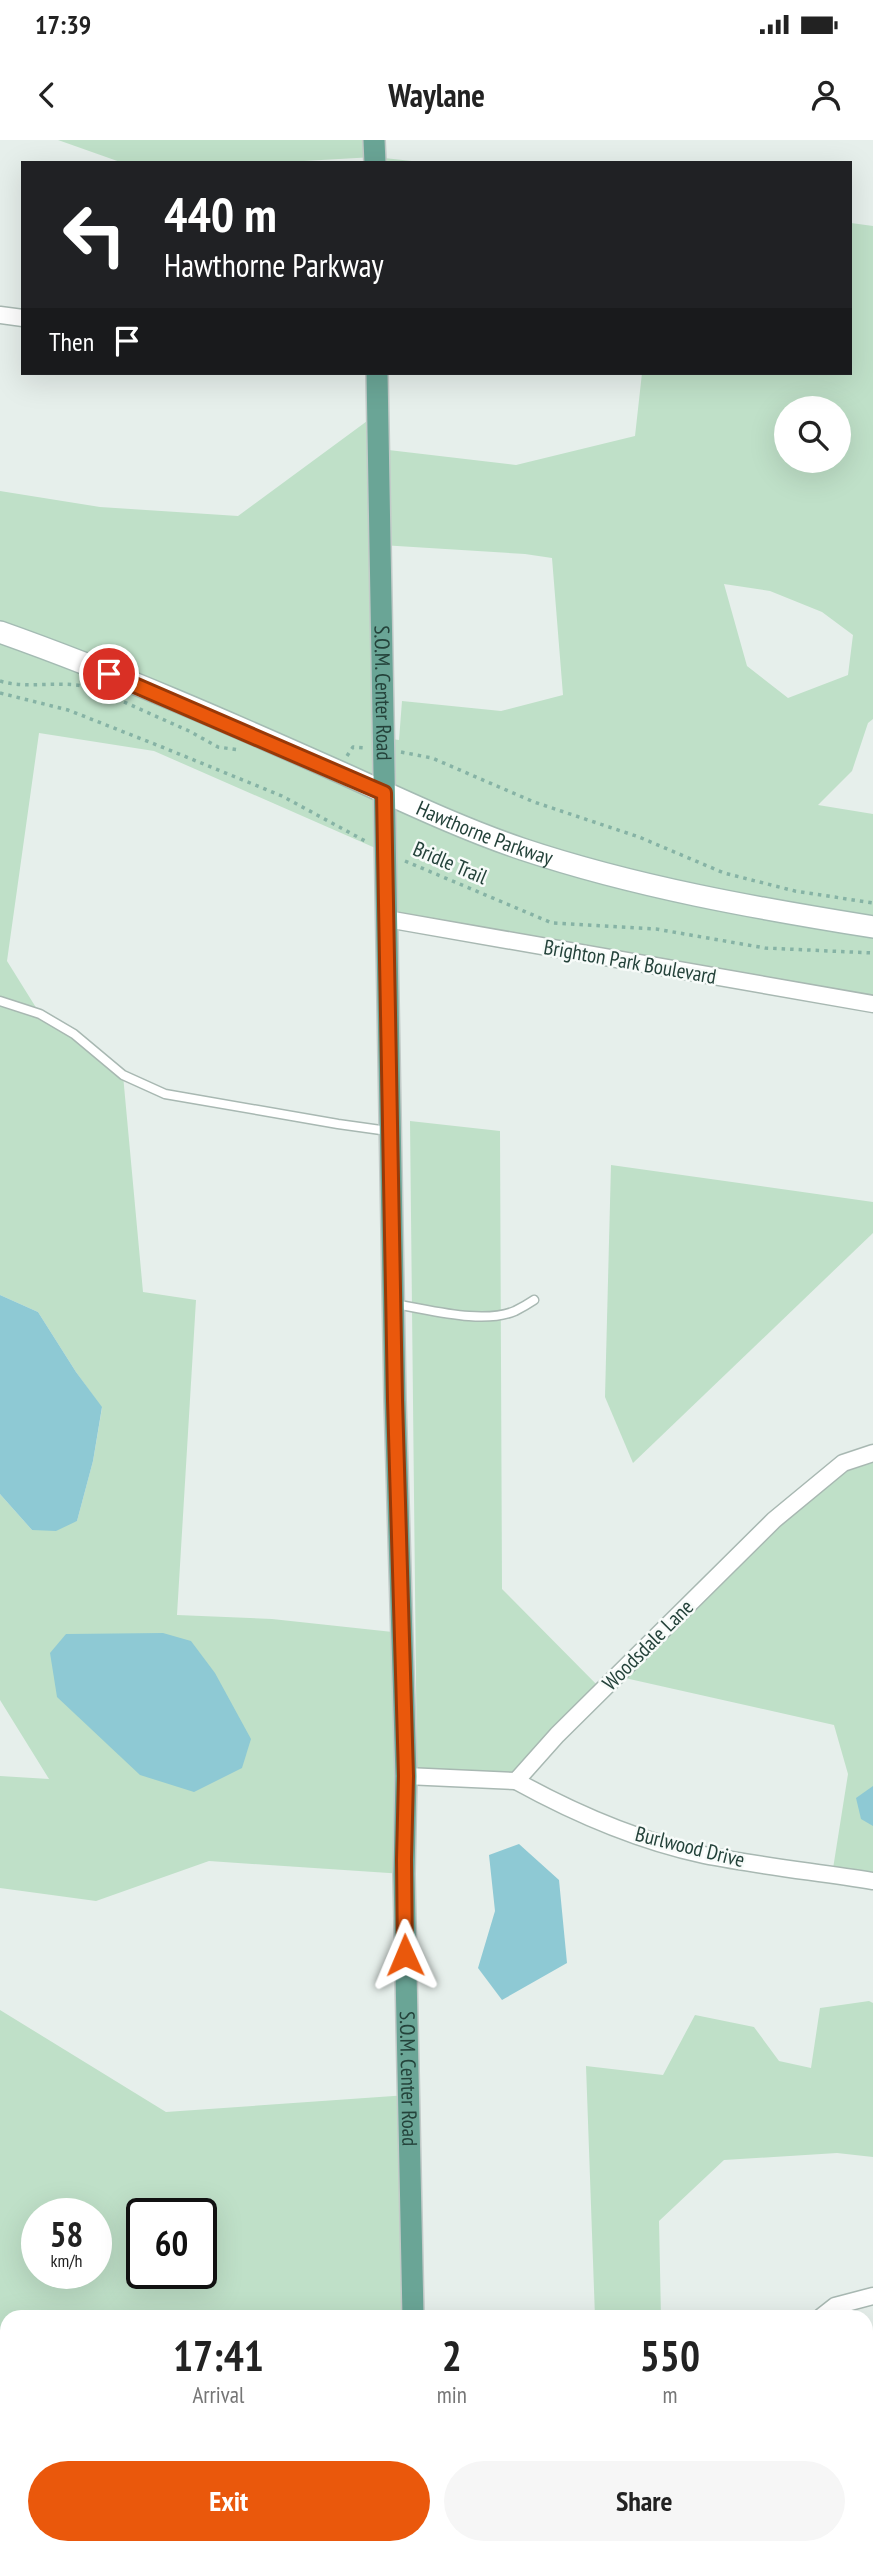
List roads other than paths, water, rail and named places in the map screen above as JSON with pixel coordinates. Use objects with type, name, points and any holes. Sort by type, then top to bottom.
[{"type":"main road","points":[[374,140],[374,161]]},
{"type":"main road","name":"S.O.M. Center Road","points":[[377,375],[394,1304],[406,1776],[404,1874],[413,2310]]},
{"type":"street","points":[[0,315],[21,318]]},
{"type":"street","name":"Hawthorne Parkway","points":[[0,633],[142,687],[458,825],[576,866],[692,894],[873,927]]},
{"type":"street","name":"Brighton Park Boulevard","points":[[387,919],[873,1004]]},
{"type":"street","name":"Woodsdale Lane","points":[[516,1781],[557,1735],[774,1520],[843,1463],[873,1453]]},
{"type":"street","points":[[406,1776],[516,1781]]},
{"type":"street","name":"Burlwood Drive","points":[[516,1781],[560,1805],[626,1831],[702,1854],[873,1881]]},
{"type":"street","points":[[830,2310],[835,2306],[873,2296]]},
{"type":"lane","points":[[0,1001],[40,1014],[74,1034],[123,1075],[164,1094],[391,1131]]},
{"type":"lane","points":[[394,1304],[470,1316],[496,1316],[514,1312],[534,1300]]},
{"type":"water","points":[[0,1295],[38,1312],[102,1407],[93,1461],[77,1521],[56,1531],[32,1530],[0,1494]]},
{"type":"water","points":[[163,1633],[191,1641],[215,1673],[251,1739],[242,1768],[194,1792],[140,1775],[57,1697],[50,1653],[66,1634]]},
{"type":"water","points":[[873,1786],[873,1826],[861,1819],[856,1798]]},
{"type":"water","points":[[519,1844],[559,1880],[567,1963],[502,2000],[478,1968],[495,1911],[489,1855]]}]
